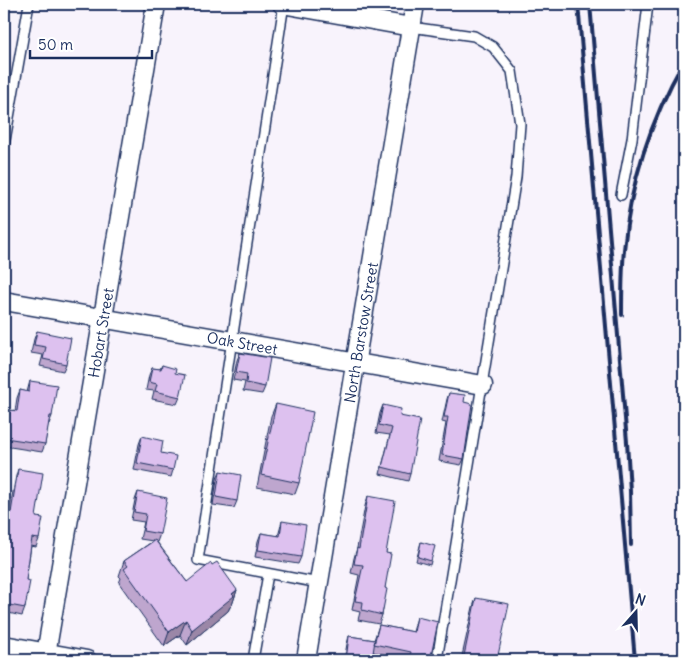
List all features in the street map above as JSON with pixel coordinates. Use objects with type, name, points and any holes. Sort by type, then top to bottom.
[{"type":"street","name":"Hobart Street","points":[[46,657],[156,4]]},
{"type":"street","points":[[283,4],[412,28]]},
{"type":"street","name":"North Barstow Street","points":[[306,660],[415,4]]},
{"type":"street","name":"Oak Street","points":[[4,301],[483,385]]},
{"type":"street","points":[[4,645],[46,657],[87,660]]},
{"type":"lane","points":[[4,146],[29,4]]},
{"type":"lane","points":[[283,4],[198,560],[319,583]]},
{"type":"lane","points":[[621,195],[632,139],[648,4]]},
{"type":"lane","points":[[412,28],[474,36],[493,47],[512,72],[520,124],[516,177],[437,660]]},
{"type":"lane","points":[[253,660],[268,574]]},
{"type":"building","points":[[37,331],[71,338],[66,364],[43,359],[46,347],[34,345]]},
{"type":"building","points":[[240,353],[270,358],[265,387],[246,383],[247,374],[236,372]]},
{"type":"building","points":[[162,365],[176,369],[175,373],[185,375],[180,397],[155,391],[157,384],[149,382],[152,368],[161,369]]},
{"type":"building","points":[[30,381],[57,385],[45,444],[5,438],[10,410],[17,411],[20,390],[29,392]]},
{"type":"building","points":[[449,393],[465,395],[464,402],[472,404],[464,459],[442,455],[448,417],[444,417]]},
{"type":"building","points":[[276,404],[313,412],[299,483],[261,475]]},
{"type":"building","points":[[383,405],[401,409],[400,416],[420,420],[410,474],[382,467],[392,428],[379,425]]},
{"type":"building","points":[[142,436],[163,441],[161,453],[176,456],[173,470],[137,463]]},
{"type":"building","points":[[18,469],[43,473],[36,517],[43,518],[39,539],[32,538],[26,580],[30,581],[25,608],[4,604],[4,527],[7,512],[11,513]]},
{"type":"building","points":[[220,471],[241,475],[237,501],[216,497]]},
{"type":"building","points":[[138,492],[167,498],[160,534],[143,531],[146,514],[134,512]]},
{"type":"building","points":[[368,496],[395,501],[386,553],[391,554],[382,615],[362,610],[363,602],[355,601],[363,565],[354,564],[357,548],[359,549]]},
{"type":"building","points":[[282,521],[306,525],[301,557],[258,550],[261,533],[280,536]]},
{"type":"building","points":[[155,540],[187,582],[211,563],[212,565],[217,562],[237,590],[232,594],[234,596],[192,630],[186,620],[169,632],[124,569],[128,566],[124,561]]},
{"type":"building","points":[[421,542],[435,546],[431,561],[418,557]]},
{"type":"building","points":[[476,598],[509,604],[497,660],[459,660],[460,656],[464,656]]},
{"type":"building","points":[[417,617],[438,622],[431,656],[433,657],[432,660],[409,660],[411,652],[374,644],[379,625],[414,632]]},
{"type":"building","points":[[349,636],[375,640],[372,660],[346,660]]},
{"type":"railway","points":[[578,4],[635,660]]},
{"type":"railway","points":[[590,4],[627,442],[631,545]]},
{"type":"railway","points":[[622,315],[622,274],[631,200],[652,129],[684,61]]}]
